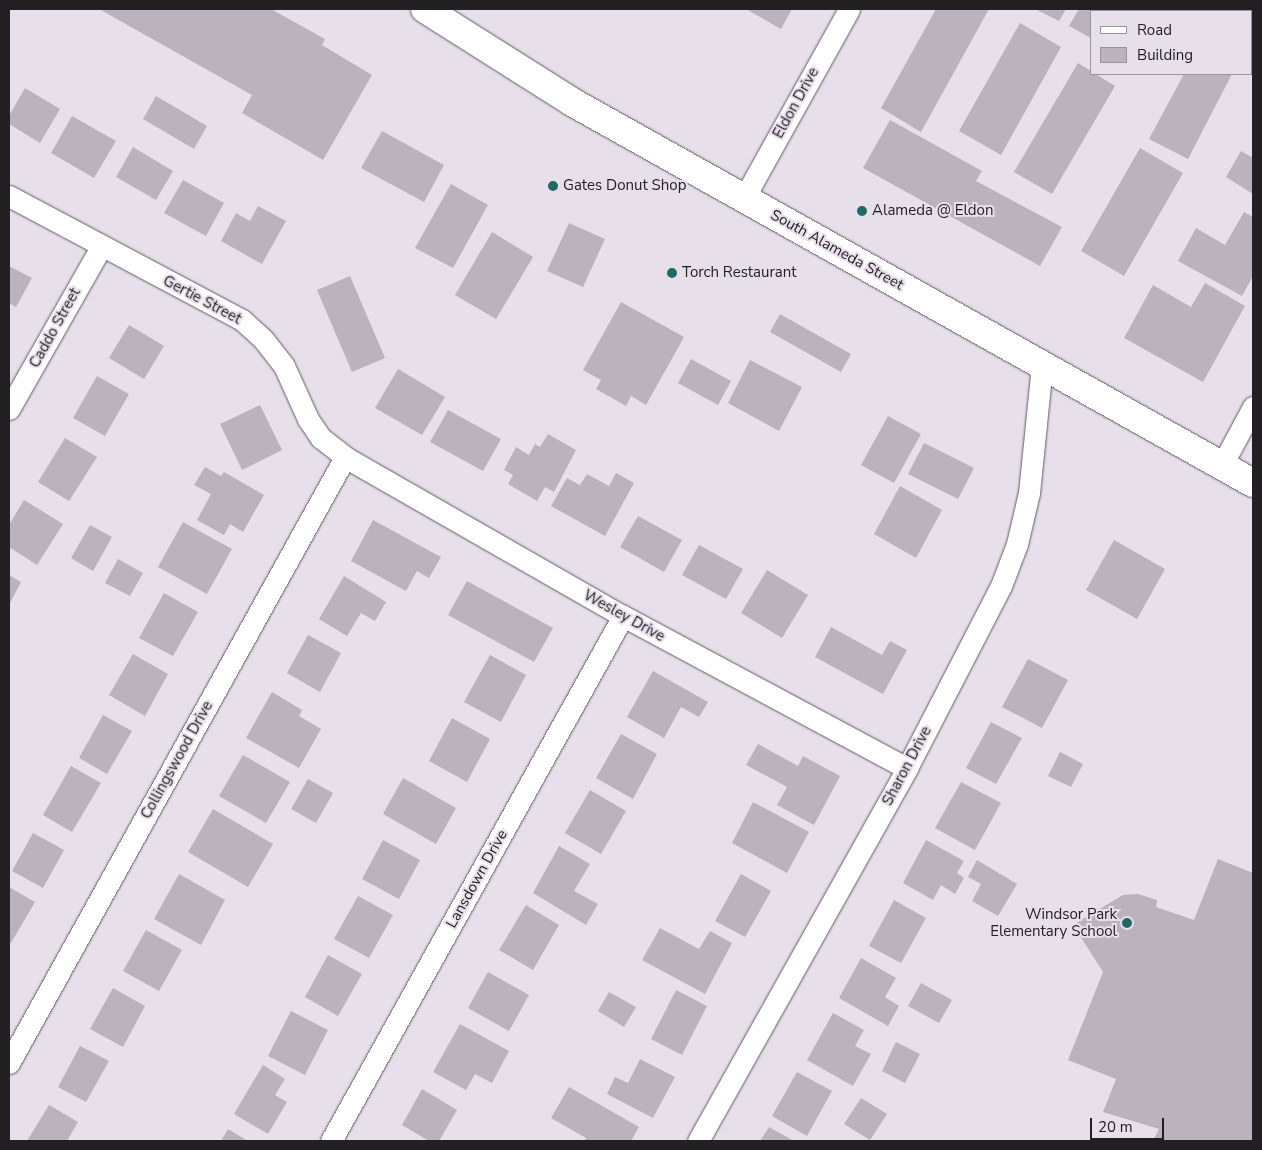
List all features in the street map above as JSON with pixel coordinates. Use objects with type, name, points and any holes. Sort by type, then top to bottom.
[{"type":"main road","name":"South Alameda Street","points":[[425,9],[572,102],[1253,483]]},
{"type":"street","name":"Eldon Drive","points":[[744,198],[849,9]]},
{"type":"street","name":"Gertie Street","points":[[9,196],[100,247],[242,320],[263,339],[284,366],[308,419],[321,438],[345,457]]},
{"type":"street","name":"Caddo Street","points":[[9,409],[100,247]]},
{"type":"street","name":"Sharon Drive","points":[[698,1141],[908,768],[1001,586],[1017,544],[1037,441],[1042,365]]},
{"type":"street","points":[[1222,465],[1253,407]]},
{"type":"street","name":"Wesley Drive","points":[[345,457],[623,616],[908,768]]},
{"type":"street","name":"Collingswood Drive","points":[[9,1063],[345,457]]},
{"type":"street","name":"Lansdown Drive","points":[[331,1141],[623,616]]},
{"type":"building","points":[[99,9],[271,9],[325,39],[322,45],[372,75],[323,160],[242,113],[252,95]]},
{"type":"building","points":[[746,9],[792,9],[781,29]]},
{"type":"building","points":[[936,9],[989,9],[921,132],[881,108]]},
{"type":"building","points":[[1035,9],[1066,9],[1059,21]]},
{"type":"building","points":[[1079,9],[1139,10],[1090,10],[1090,37],[1069,26]]},
{"type":"building","points":[[1020,23],[1061,47],[1001,155],[959,131]]},
{"type":"building","points":[[1078,63],[1090,70],[1090,75],[1097,75],[1115,86],[1052,194],[1014,172]]},
{"type":"building","points":[[1183,75],[1231,75],[1188,159],[1149,139]]},
{"type":"building","points":[[25,88],[60,109],[40,143],[9,124],[9,116]]},
{"type":"building","points":[[156,96],[207,126],[194,149],[143,119]]},
{"type":"building","points":[[72,116],[116,141],[94,178],[51,153]]},
{"type":"building","points":[[890,120],[982,171],[976,181],[1062,227],[1040,266],[863,168]]},
{"type":"building","points":[[382,131],[444,165],[424,202],[361,168]]},
{"type":"building","points":[[133,147],[173,171],[156,200],[116,177]]},
{"type":"building","points":[[1140,148],[1183,173],[1124,276],[1081,251]]},
{"type":"building","points":[[1241,151],[1253,158],[1253,194],[1226,177]]},
{"type":"building","points":[[183,180],[224,203],[206,236],[164,213]]},
{"type":"building","points":[[451,184],[488,205],[453,268],[415,248]]},
{"type":"building","points":[[258,206],[286,221],[262,264],[221,241],[236,213],[250,221]]},
{"type":"building","points":[[1244,212],[1253,217],[1253,276],[1242,296],[1178,261],[1196,228],[1225,245]]},
{"type":"building","points":[[569,223],[605,239],[583,287],[547,271]]},
{"type":"building","points":[[492,232],[533,257],[496,319],[455,295]]},
{"type":"building","points":[[9,266],[32,278],[16,307],[9,303]]},
{"type":"building","points":[[350,276],[385,358],[352,372],[317,290]]},
{"type":"building","points":[[1205,283],[1245,306],[1203,382],[1124,338],[1153,285],[1191,307]]},
{"type":"building","points":[[621,302],[684,337],[646,405],[631,396],[626,406],[596,389],[601,380],[583,370]]},
{"type":"building","points":[[780,314],[851,354],[841,372],[770,332]]},
{"type":"building","points":[[129,325],[164,346],[144,379],[109,358]]},
{"type":"building","points":[[691,359],[731,381],[718,405],[678,383]]},
{"type":"building","points":[[750,360],[802,387],[779,431],[728,403]]},
{"type":"building","points":[[398,369],[445,397],[422,435],[375,408]]},
{"type":"building","points":[[97,376],[129,394],[105,436],[73,418]]},
{"type":"building","points":[[260,405],[282,450],[242,470],[220,424]]},
{"type":"building","points":[[448,410],[501,439],[483,471],[430,442]]},
{"type":"building","points":[[888,416],[921,434],[894,483],[861,465]]},
{"type":"building","points":[[548,434],[576,450],[554,492],[545,487],[537,501],[508,484],[513,475],[504,470],[516,447],[529,455],[535,444],[540,447]]},
{"type":"building","points":[[65,438],[97,457],[69,501],[38,482]]},
{"type":"building","points":[[924,443],[974,468],[958,499],[908,474]]},
{"type":"building","points":[[205,467],[221,476],[224,472],[264,495],[243,532],[230,524],[224,535],[197,520],[211,494],[194,485]]},
{"type":"building","points":[[616,473],[634,483],[605,536],[551,506],[567,478],[580,485],[587,474],[609,486]]},
{"type":"building","points":[[900,486],[942,510],[916,558],[874,534]]},
{"type":"building","points":[[24,500],[63,524],[37,565],[9,547],[9,525]]},
{"type":"building","points":[[638,516],[682,540],[664,572],[620,547]]},
{"type":"building","points":[[373,520],[441,557],[429,578],[417,571],[406,591],[351,561]]},
{"type":"building","points":[[183,522],[232,549],[207,594],[158,567]]},
{"type":"building","points":[[90,525],[112,537],[93,571],[71,558]]},
{"type":"building","points":[[1114,540],[1165,569],[1137,619],[1086,590]]},
{"type":"building","points":[[699,545],[743,569],[726,599],[682,575]]},
{"type":"building","points":[[118,559],[143,573],[130,596],[105,583]]},
{"type":"building","points":[[767,570],[808,595],[782,638],[741,613]]},
{"type":"building","points":[[9,575],[21,582],[9,605]]},
{"type":"building","points":[[344,576],[386,602],[375,621],[361,613],[347,636],[319,619]]},
{"type":"building","points":[[467,581],[553,628],[534,662],[448,615]]},
{"type":"building","points":[[164,593],[198,612],[173,656],[139,638]]},
{"type":"building","points":[[831,627],[882,655],[890,641],[907,650],[883,694],[815,657]]},
{"type":"building","points":[[308,635],[341,653],[320,692],[287,673]]},
{"type":"building","points":[[133,654],[168,674],[145,716],[109,695]]},
{"type":"building","points":[[490,655],[526,675],[501,722],[464,702]]},
{"type":"building","points":[[1028,659],[1068,680],[1042,728],[1002,707]]},
{"type":"building","points":[[653,671],[708,702],[699,717],[681,707],[664,738],[627,717]]},
{"type":"building","points":[[272,692],[302,710],[299,716],[321,729],[299,768],[246,738]]},
{"type":"building","points":[[103,715],[132,731],[107,774],[79,758]]},
{"type":"building","points":[[452,718],[490,739],[467,782],[429,761]]},
{"type":"building","points":[[991,722],[1022,738],[996,784],[966,768]]},
{"type":"building","points":[[621,734],[657,754],[633,799],[596,778]]},
{"type":"building","points":[[758,744],[798,766],[803,756],[840,776],[814,825],[777,805],[787,787],[746,765]]},
{"type":"building","points":[[1060,752],[1083,764],[1071,787],[1048,776]]},
{"type":"building","points":[[243,755],[290,782],[266,823],[219,796]]},
{"type":"building","points":[[71,766],[101,783],[72,832],[43,815]]},
{"type":"building","points":[[403,778],[456,808],[436,844],[383,814]]},
{"type":"building","points":[[308,779],[333,793],[316,823],[291,809]]},
{"type":"building","points":[[961,782],[1001,803],[975,850],[935,828]]},
{"type":"building","points":[[590,790],[626,811],[601,854],[565,833]]},
{"type":"building","points":[[753,802],[809,832],[787,873],[732,843]]},
{"type":"building","points":[[213,809],[273,844],[248,887],[188,852]]},
{"type":"building","points":[[33,833],[64,850],[43,888],[12,871]]},
{"type":"building","points":[[383,840],[420,860],[399,899],[362,879]]},
{"type":"building","points":[[926,840],[964,861],[957,873],[964,878],[955,894],[941,885],[933,900],[903,883]]},
{"type":"building","points":[[559,846],[590,864],[574,891],[598,904],[586,925],[533,893]]},
{"type":"building","points":[[1218,859],[1253,873],[1253,1141],[1160,1141],[1154,1139],[1159,1129],[1103,1112],[1116,1079],[1068,1060],[1103,972],[1073,925],[1123,895],[1138,894],[1157,900],[1156,907],[1194,920]]},
{"type":"building","points":[[977,860],[1017,884],[998,916],[972,901],[981,884],[968,877]]},
{"type":"building","points":[[179,874],[225,900],[201,945],[154,919]]},
{"type":"building","points":[[741,874],[771,891],[745,937],[715,921]]},
{"type":"building","points":[[9,887],[35,902],[11,943],[9,941]]},
{"type":"building","points":[[358,896],[393,915],[369,958],[334,939]]},
{"type":"building","points":[[894,900],[926,918],[901,963],[869,946]]},
{"type":"building","points":[[526,905],[559,925],[533,970],[499,950]]},
{"type":"building","points":[[660,928],[699,949],[710,931],[732,943],[705,994],[642,960]]},
{"type":"building","points":[[146,930],[182,950],[159,991],[123,971]]},
{"type":"building","points":[[328,955],[362,974],[338,1016],[305,997]]},
{"type":"building","points":[[861,958],[896,978],[885,997],[899,1006],[888,1026],[839,998]]},
{"type":"building","points":[[488,972],[529,995],[509,1031],[468,1008]]},
{"type":"building","points":[[921,983],[952,1000],[939,1023],[908,1006]]},
{"type":"building","points":[[113,988],[145,1006],[123,1047],[90,1029]]},
{"type":"building","points":[[676,990],[707,1006],[682,1055],[651,1039]]},
{"type":"building","points":[[609,992],[636,1007],[624,1027],[598,1011]]},
{"type":"building","points":[[291,1011],[328,1030],[305,1075],[268,1056]]},
{"type":"building","points":[[833,1013],[864,1030],[855,1046],[871,1054],[853,1086],[807,1060]]},
{"type":"building","points":[[460,1024],[509,1051],[492,1083],[475,1074],[466,1090],[433,1072]]},
{"type":"building","points":[[896,1042],[920,1054],[905,1083],[882,1071]]},
{"type":"building","points":[[80,1046],[109,1061],[86,1102],[58,1087]]},
{"type":"building","points":[[640,1059],[675,1077],[653,1118],[607,1094],[615,1077],[628,1083]]},
{"type":"building","points":[[263,1065],[285,1079],[275,1095],[287,1102],[268,1134],[234,1114]]},
{"type":"building","points":[[797,1072],[832,1091],[807,1136],[772,1116]]},
{"type":"building","points":[[569,1087],[639,1127],[631,1141],[584,1141],[586,1138],[551,1118]]},
{"type":"building","points":[[422,1089],[457,1110],[439,1141],[429,1141],[402,1125]]},
{"type":"building","points":[[861,1098],[887,1114],[870,1140],[844,1124]]},
{"type":"building","points":[[49,1105],[78,1122],[67,1141],[27,1141]]},
{"type":"building","points":[[769,1127],[794,1141],[760,1141]]},
{"type":"building","points":[[228,1129],[248,1141],[221,1141]]},
{"type":"place","name":"Gates Donut Shop","points":[[553,186]]},
{"type":"place","name":"Alameda @ Eldon","points":[[862,211]]},
{"type":"place","name":"Torch Restaurant","points":[[672,273]]},
{"type":"place","name":"Windsor Park Elementary School","points":[[1127,923]]}]
